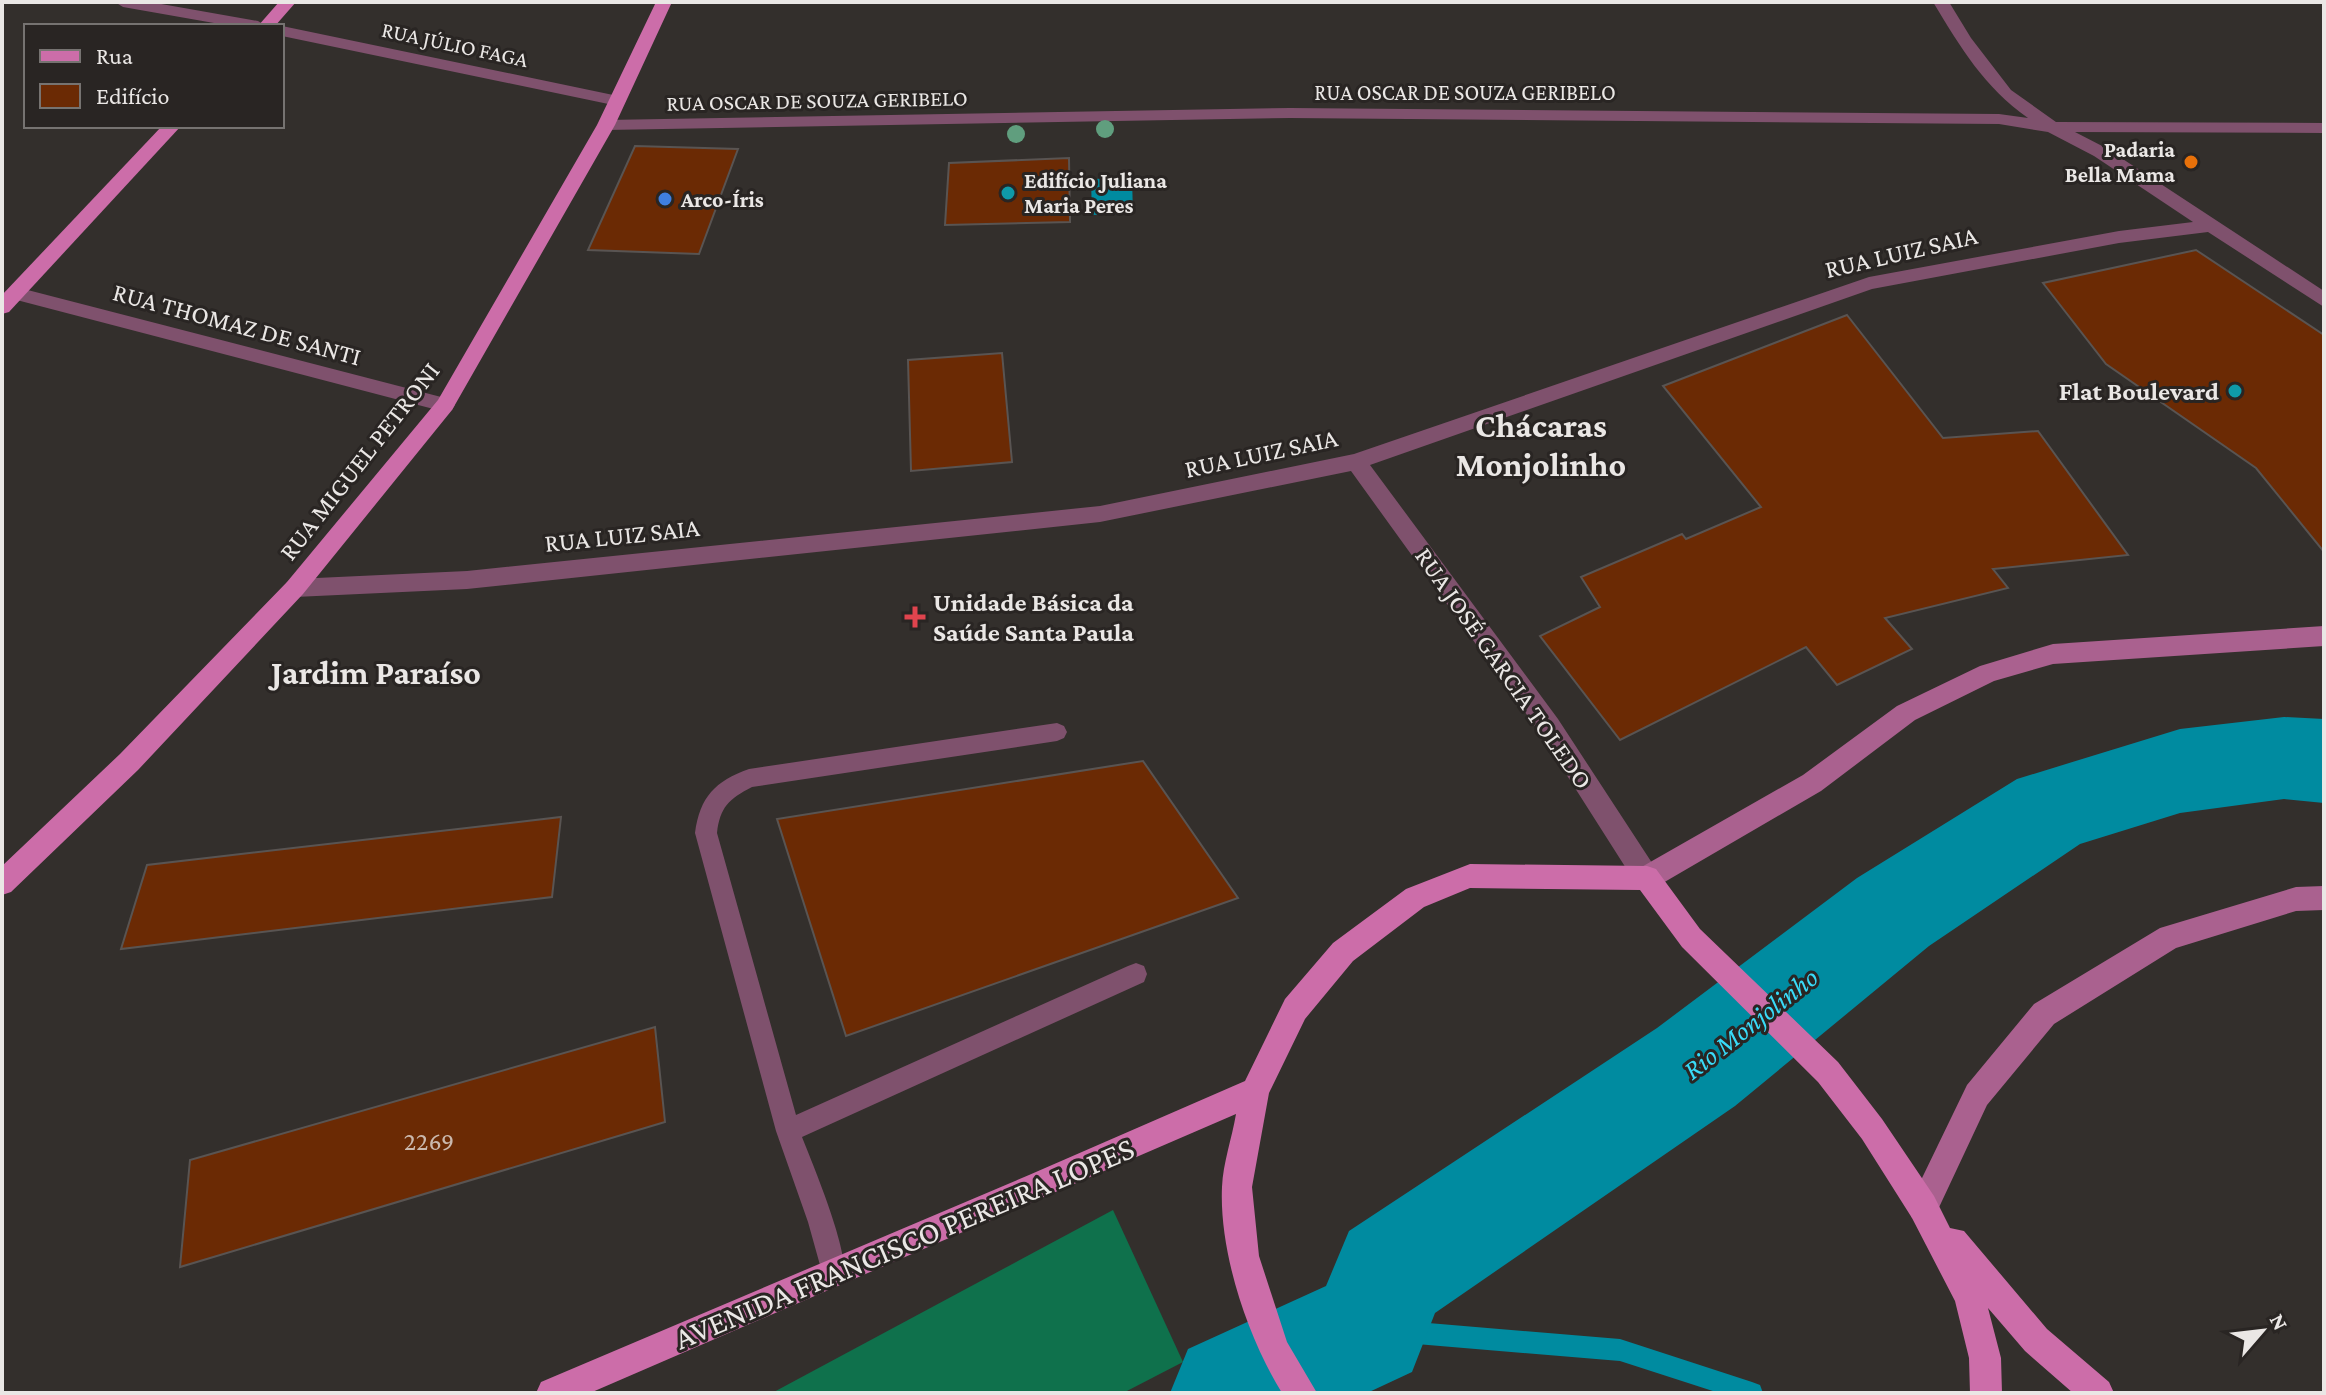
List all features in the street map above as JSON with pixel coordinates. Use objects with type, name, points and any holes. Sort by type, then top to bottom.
[{"type":"main road","points":[[268,24],[288,2]]},
{"type":"main road","name":"RUA MIGUEL PETRONI","points":[[2,883],[129,762],[295,588],[445,405],[606,125],[664,2]]},
{"type":"main road","points":[[9,300],[170,128]]},
{"type":"main road","points":[[1301,1393],[1274,1350],[1244,1256],[1237,1187],[1255,1091],[1295,1009],[1343,952],[1415,898],[1470,876],[1647,878],[1691,938],[1828,1072],[1872,1129],[1923,1207],[1970,1297],[1985,1358],[1986,1393]]},
{"type":"main road","name":"AVENIDA FRANCISCO PEREIRA LOPES","points":[[552,1393],[1255,1091]]},
{"type":"main road","points":[[1923,1207],[2036,1340],[2098,1393]]},
{"type":"street","points":[[123,2],[247,24]]},
{"type":"street","points":[[1941,2],[1964,40],[2005,94],[2052,127],[2100,152],[2324,300]]},
{"type":"street","name":"RUA JÚLIO FAGA","points":[[284,31],[618,101]]},
{"type":"street","name":"RUA OSCAR DE SOUZA GERIBELO","points":[[606,125],[1290,113],[1999,119],[2052,127],[2324,128]]},
{"type":"street","name":"RUA LUIZ SAIA","points":[[295,588],[467,580],[1100,514],[1356,462],[1869,283],[2119,237],[2209,226]]},
{"type":"street","name":"RUA THOMAZ DE SANTI","points":[[9,300],[445,405]]},
{"type":"street","name":"RUA JOSÉ GARCIA TOLEDO","points":[[1356,462],[1549,726],[1647,878]]},
{"type":"street","points":[[1647,878],[1812,783],[1906,713],[1988,673],[2053,654],[2324,636]]},
{"type":"street","points":[[1923,1207],[1977,1095],[2044,1014],[2169,937],[2296,899],[2324,898]]},
{"type":"lane","points":[[834,1274],[821,1222],[788,1131],[706,833],[709,806],[721,793],[749,778],[1057,732]]},
{"type":"lane","points":[[788,1131],[1136,974]]},
{"type":"green space","points":[[1113,1210],[1183,1362],[1123,1393],[772,1393]]},
{"type":"water","points":[[1132,178],[1133,214],[1092,215],[1091,179]]},
{"type":"building","name":"Arco-Íris","points":[[635,146],[738,149],[699,254],[588,250]]},
{"type":"building","name":"Edifício Juliana Maria Peres","points":[[1069,158],[1070,222],[945,225],[949,163]]},
{"type":"building","name":"Flat Boulevard","points":[[2196,250],[2324,335],[2324,552],[2256,468],[2106,364],[2043,283]]},
{"type":"building","points":[[1847,315],[1943,438],[2038,431],[2128,555],[1993,569],[2008,588],[1885,618],[1912,649],[1837,685],[1806,647],[1620,740],[1540,636],[1600,607],[1581,577],[1682,534],[1686,539],[1761,507],[1663,386]]},
{"type":"building","points":[[1002,353],[1012,462],[911,471],[908,360]]},
{"type":"building","points":[[1143,761],[1238,898],[846,1036],[777,819]]},
{"type":"building","points":[[561,817],[552,897],[121,949],[147,865]]},
{"type":"building","points":[[655,1027],[665,1122],[180,1267],[190,1160]]},
{"type":"waterway","name":"Rio Monjolinho","points":[[1232,1393],[1369,1329],[1391,1273],[1696,1067],[1893,912],[2051,810],[2180,771],[2284,758],[2324,761]]},
{"type":"waterway","points":[[1369,1329],[1620,1350],[1752,1393]]},
{"type":"place","name":"Padaria Bella Mama","points":[[2191,162]]},
{"type":"place","name":"Edifício Juliana Maria Peres","points":[[1008,193]]},
{"type":"place","name":"Arco-Íris","points":[[665,199]]},
{"type":"place","name":"Flat Boulevard","points":[[2235,391]]},
{"type":"place","name":"Unidade Básica da Saúde Santa Paula","points":[[915,617]]},
{"type":"district","name":"Chácaras Monjolinho","points":[[1541,444]]},
{"type":"district","name":"Jardim Paraíso","points":[[376,672]]}]
